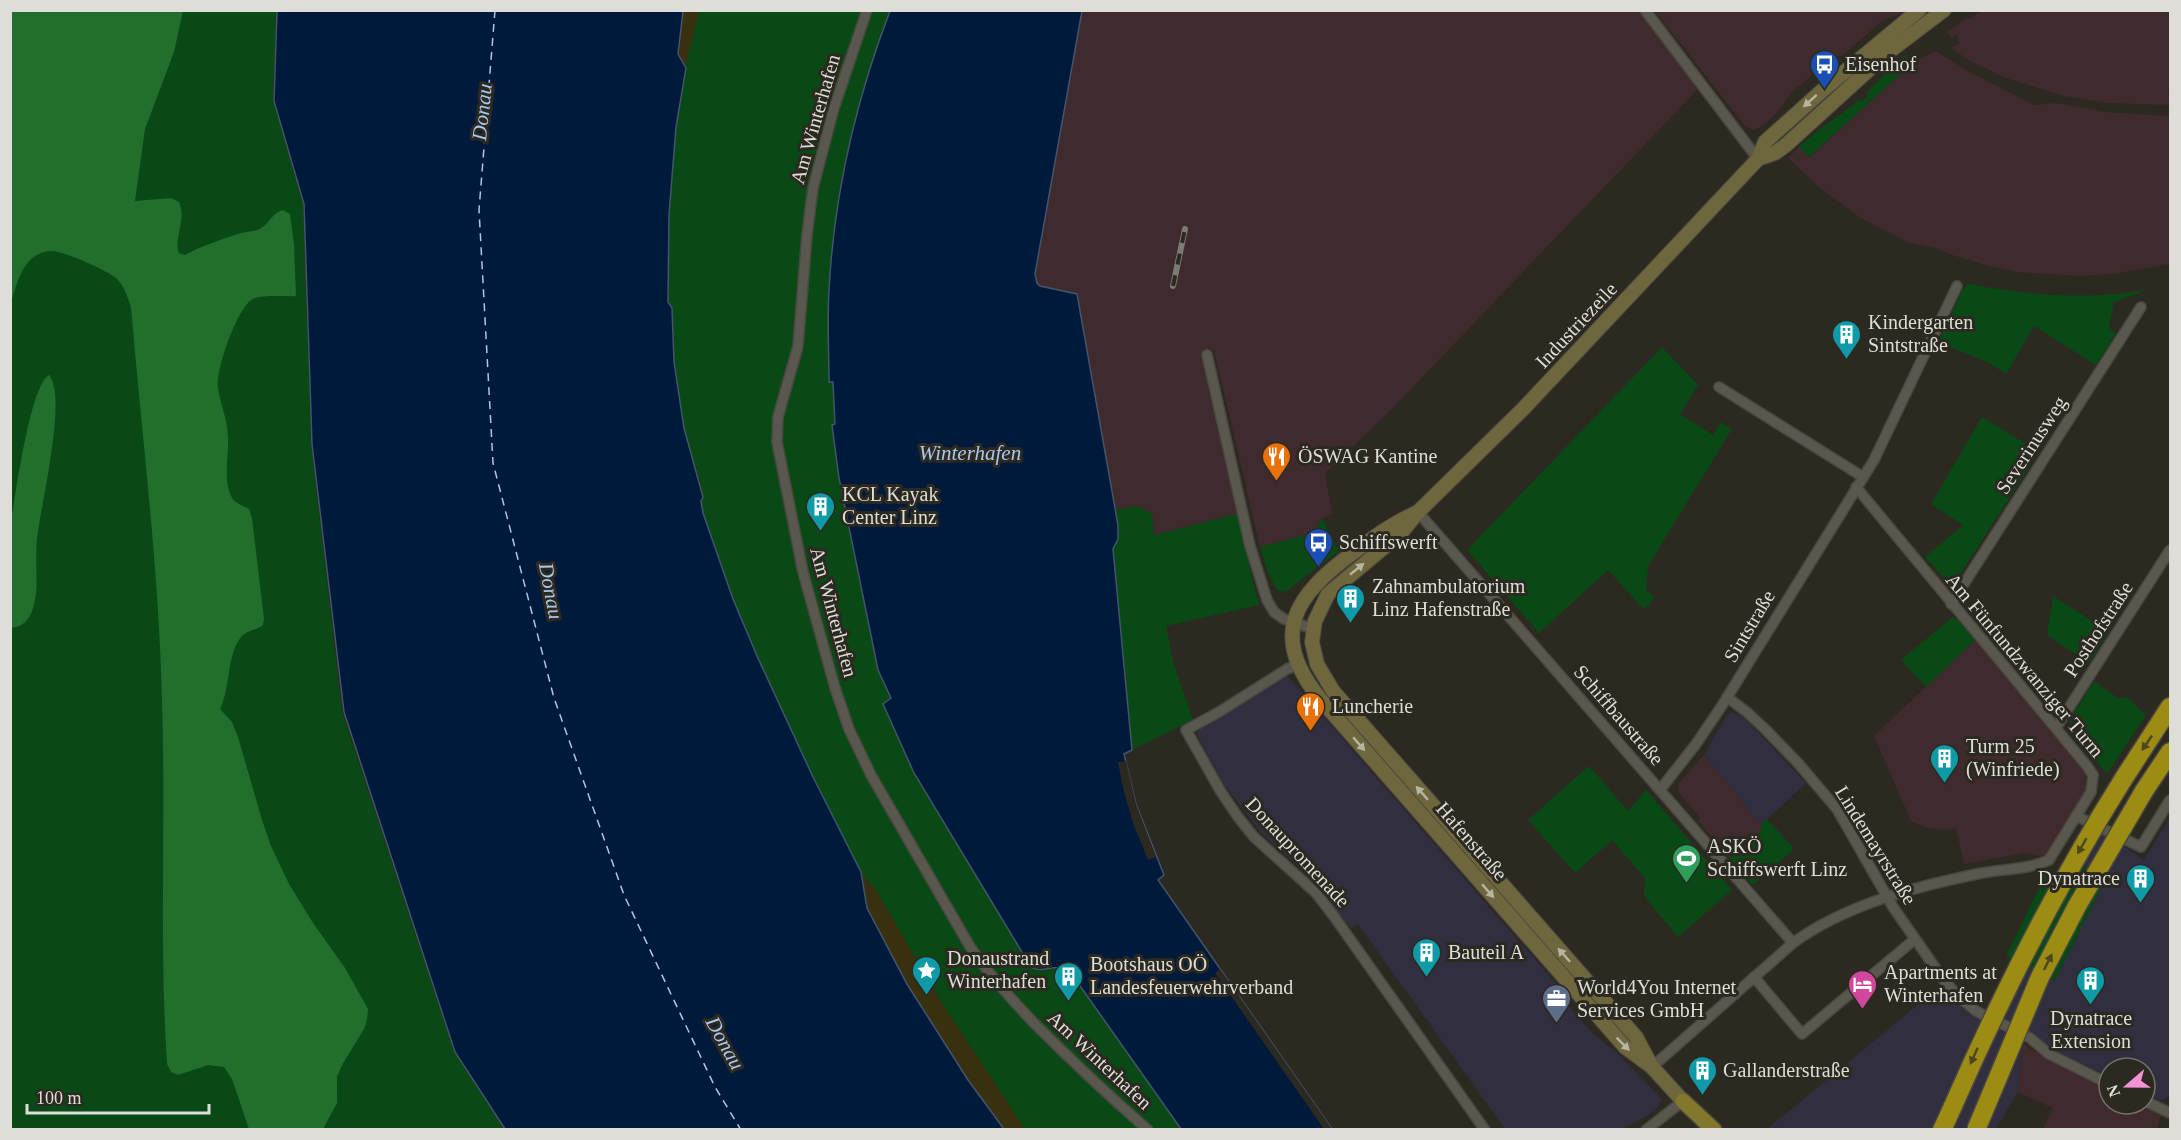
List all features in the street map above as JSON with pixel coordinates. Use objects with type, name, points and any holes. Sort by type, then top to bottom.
[{"type":"highway","points":[[1942,1130],[2029,942],[2074,860],[2170,707]]},
{"type":"highway","points":[[1976,1130],[2040,977],[2077,906],[2144,791],[2170,752]]},
{"type":"main road","name":"Industriezeile","points":[[1418,512],[1523,409],[1758,159],[1765,142],[1833,81],[1919,10]]},
{"type":"main road","name":"Industriezeile","points":[[1758,159],[1775,153],[1786,145],[1886,54],[1944,10]]},
{"type":"main road","name":"Hafenstraße","points":[[1418,512],[1393,523],[1320,579],[1307,593],[1299,607],[1294,624],[1293,640],[1298,665],[1320,700],[1625,1047],[1652,1066]]},
{"type":"main road","name":"Hafenstraße","points":[[1418,512],[1401,533],[1328,594],[1318,612],[1313,629],[1313,650],[1317,664],[1333,691],[1636,1037],[1652,1066],[1683,1101],[1714,1130]]},
{"type":"main road","name":"Hafenstraße","points":[[1683,1101],[1702,1130]]},
{"type":"street","name":"Am Winterhafen","points":[[867,10],[834,108],[816,173],[807,235],[798,346],[777,422],[778,451],[803,573],[835,688],[855,742],[876,784],[969,945],[990,975],[1033,1021],[1099,1088],[1148,1130]]},
{"type":"street","points":[[1645,10],[1758,159]]},
{"type":"street","name":"Sintstraße","points":[[1660,790],[1696,744],[1727,697],[1874,460],[1957,286]]},
{"type":"street","name":"Severinusweg","points":[[1951,603],[2141,307]]},
{"type":"street","points":[[1207,355],[1257,571],[1272,609],[1294,624],[1313,629]]},
{"type":"street","points":[[1719,387],[1863,477]]},
{"type":"street","name":"Am Fünfundzwanziger Turm","points":[[1856,487],[2087,766],[2092,776],[2091,792],[2076,816]]},
{"type":"street","name":"Schiffbaustraße","points":[[1418,512],[1793,943]]},
{"type":"street","name":"Posthofstraße","points":[[2056,729],[2170,550]]},
{"type":"street","name":"Donaupromenade","points":[[1298,665],[1287,669],[1186,730],[1238,817],[1254,837],[1293,870],[1334,915],[1485,1130]]},
{"type":"street","name":"Lindemayrstraße","points":[[1727,697],[1765,729],[1837,808],[1887,898],[1943,979],[1968,1005],[2030,1038],[2049,1054],[2097,1077]]},
{"type":"street","points":[[1652,1066],[1793,943],[1830,920],[1887,898],[1954,879],[2045,862],[2051,857],[2076,816],[2141,847],[2170,800]]},
{"type":"street","points":[[1754,977],[1802,1034],[1915,939]]},
{"type":"street","points":[[1646,1130],[1683,1101]]},
{"type":"shaded area","points":[[1082,11],[1640,11],[1698,89],[1388,413],[1325,473],[1332,514],[1322,518],[1309,534],[1260,547],[1214,350],[1200,353],[1237,514],[1154,535],[1152,514],[1137,506],[1115,510],[1077,294],[1040,286],[1037,284],[1035,274]]},
{"type":"shaded area","points":[[1655,11],[1908,11],[1882,21],[1843,55],[1836,57],[1814,73],[1791,93],[1775,115],[1763,126],[1753,130],[1745,126]]},
{"type":"shaded area","points":[[1981,11],[2170,11],[2168,93],[2170,105],[2107,103],[2064,96],[2006,78],[1970,61],[1951,48],[1959,44],[1957,34],[1952,38],[1947,32],[1967,17],[1969,19]]},
{"type":"shaded area","points":[[1936,51],[1966,70],[2034,105],[2056,103],[2106,112],[2168,116],[2170,119],[2170,264],[2112,274],[2080,276],[2018,272],[1989,266],[1936,248],[1909,243],[1861,218],[1820,188],[1788,158],[1799,147],[1810,157],[1914,62]]},
{"type":"shaded area","points":[[1975,640],[2085,773],[2086,790],[2083,797],[2047,854],[2041,856],[2025,853],[1964,864],[1956,828],[1946,830],[1928,828],[1911,821],[1874,736]]},
{"type":"shaded area","points":[[1287,675],[1559,987],[1565,1002],[1594,1035],[1615,1051],[1662,1099],[1655,1111],[1624,1129],[1505,1129],[1358,924],[1351,928],[1308,875],[1262,834],[1225,786],[1198,737],[1197,733],[1200,729]]},
{"type":"shaded area","points":[[1732,712],[1745,718],[1806,783],[1761,825],[1704,755],[1727,715]]},
{"type":"shaded area","points":[[1704,755],[1761,825],[1761,832],[1729,858],[1698,821],[1700,818],[1678,791],[1679,783]]},
{"type":"shaded area","points":[[2170,817],[2170,1092],[2166,1099],[2162,1100],[2157,1098],[2157,1056],[2097,1056],[2097,1071],[2046,1046],[1987,1012],[2013,959],[2054,980],[2107,877],[2071,861],[2091,824],[2144,860]]},
{"type":"shaded area","points":[[1942,985],[1970,1014],[2023,1042],[2018,1092],[1996,1129],[1766,1130]]},
{"type":"shaded area","points":[[2023,1042],[2030,1049],[2097,1083],[2097,1116],[2157,1116],[2157,1114],[2161,1116],[2157,1129],[2043,1129],[2053,1108],[2018,1092]]},
{"type":"green space","points":[[11,10],[183,11],[174,52],[145,129],[135,201],[171,198],[179,202],[182,216],[178,247],[179,253],[185,255],[238,234],[255,231],[283,210],[290,214],[296,296],[260,297],[251,300],[245,306],[228,341],[218,379],[219,394],[228,431],[229,489],[231,496],[238,504],[249,509],[252,518],[264,619],[263,625],[244,634],[237,643],[220,709],[232,722],[238,737],[271,846],[289,884],[345,968],[368,1009],[364,1029],[337,1077],[337,1103],[323,1129],[249,1129],[232,1079],[224,1067],[208,1065],[178,1075],[171,1072],[167,1064],[163,973],[163,746],[160,652],[154,553],[131,307],[116,278],[85,262],[51,251],[37,255],[26,265],[11,303]]},
{"type":"green space","points":[[10,11],[276,11],[273,101],[303,204],[311,444],[342,712],[454,1052],[504,1129],[11,1129]]},
{"type":"green space","points":[[683,11],[890,11],[867,78],[849,148],[836,218],[828,313],[829,381],[833,382],[835,425],[832,425],[839,478],[878,670],[891,698],[884,704],[914,773],[1031,967],[1035,970],[1062,967],[1071,973],[1181,1129],[1025,1129],[945,1008],[875,889],[861,872],[777,700],[737,607],[712,539],[701,504],[701,486],[684,432],[678,399],[672,344],[674,335],[672,309],[668,302],[669,215],[676,127],[678,54]]},
{"type":"green space","points":[[1905,55],[1913,63],[1809,157],[1799,147],[1859,100],[1861,102],[1868,96],[1866,93]]},
{"type":"green space","points":[[1968,284],[2036,294],[2081,296],[2150,289],[2114,302],[2109,328],[2116,334],[2096,365],[2034,326],[2006,374],[1989,363],[1938,342],[1962,291]]},
{"type":"green space","points":[[1662,347],[1698,385],[1680,414],[1713,435],[1721,422],[1732,429],[1648,566],[1646,590],[1655,597],[1644,610],[1608,570],[1539,633],[1467,550]]},
{"type":"green space","points":[[49,375],[54,387],[56,405],[51,454],[37,539],[35,600],[28,619],[11,628],[10,525],[31,415],[42,383]]},
{"type":"green space","points":[[1982,417],[2039,452],[1956,581],[1950,582],[1925,557],[1963,525],[1931,504]]},
{"type":"green space","points":[[1137,506],[1152,514],[1154,535],[1237,514],[1259,605],[1166,626],[1173,662],[1193,720],[1132,750],[1113,549],[1118,539],[1115,510]]},
{"type":"green space","points":[[1322,518],[1339,551],[1288,590],[1283,592],[1277,590],[1268,573],[1260,547],[1309,534]]},
{"type":"green space","points":[[2053,596],[2109,632],[2089,663],[2047,635]]},
{"type":"green space","points":[[1953,617],[1975,640],[1926,687],[1901,660]]},
{"type":"green space","points":[[2094,681],[2118,698],[2126,697],[2146,715],[2107,774],[2072,732],[2070,720]]},
{"type":"green space","points":[[1589,766],[1628,811],[1646,790],[1732,890],[1678,937],[1644,896],[1645,878],[1612,840],[1575,873],[1528,820]]},
{"type":"green space","points":[[1767,819],[1793,847],[1792,851],[1753,885],[1729,858],[1761,832],[1761,825]]},
{"type":"green space","points":[[2071,861],[2107,877],[2055,980],[2006,956],[2045,876]]},
{"type":"sand","points":[[683,11],[699,11],[685,68],[678,54]]},
{"type":"sand","name":"Donaustrand Winterhafen","points":[[861,872],[875,889],[945,1008],[1025,1129],[1004,1129],[968,1080],[907,984],[867,908]]},
{"type":"water","name":"Donau","points":[[277,11],[683,11],[678,54],[686,68],[676,127],[669,215],[668,302],[672,308],[674,362],[684,428],[703,497],[701,501],[703,513],[733,599],[757,656],[813,777],[861,872],[867,908],[907,984],[968,1080],[1004,1129],[505,1129],[455,1052],[344,712],[312,444],[304,204],[274,101]]},
{"type":"water","name":"Winterhafen","points":[[890,11],[1082,11],[1035,274],[1040,286],[1077,294],[1118,525],[1118,539],[1113,549],[1132,750],[1124,754],[1136,804],[1164,875],[1158,880],[1332,1129],[1181,1129],[1071,973],[1066,969],[1056,967],[1036,969],[1031,967],[914,773],[883,704],[891,698],[878,670],[839,478],[832,425],[835,424],[833,382],[829,382],[828,313],[836,218],[849,148],[867,79]]},
{"type":"pier","points":[[1126,761],[1136,804],[1156,857],[1148,860],[1133,823],[1123,788],[1118,762]]},
{"type":"pier","points":[[1220,969],[1332,1129],[1324,1129],[1215,973]]},
{"type":"ferry route","points":[[495,10],[479,210],[493,463],[554,698],[624,895],[715,1087],[741,1130]]},
{"type":"railway","points":[[1173,286],[1185,229]]},
{"type":"place","name":"Eisenhof","points":[[1824,90]]},
{"type":"place","name":"Kindergarten Sintstraße","points":[[1847,360]]},
{"type":"place","name":"ÖSWAG Kantine","points":[[1277,482]]},
{"type":"place","name":"KCL Kayak Center Linz","points":[[821,532]]},
{"type":"place","name":"Schiffswerft","points":[[1318,568]]},
{"type":"place","name":"Zahnambulatorium Linz Hafenstraße","points":[[1351,624]]},
{"type":"place","name":"Luncherie","points":[[1311,732]]},
{"type":"place","name":"Turm 25 (Winfriede)","points":[[1945,784]]},
{"type":"place","name":"ASKÖ Schiffswerft Linz","points":[[1686,884]]},
{"type":"place","name":"Dynatrace","points":[[2141,904]]},
{"type":"place","name":"Bauteil A","points":[[1427,978]]},
{"type":"place","name":"Donaustrand Winterhafen","points":[[926,996]]},
{"type":"place","name":"Bootshaus OÖ Landesfeuerwehrverband","points":[[1069,1002]]},
{"type":"place","name":"Dynatrace Extension","points":[[2091,1006]]},
{"type":"place","name":"Apartments at Winterhafen","points":[[1863,1010]]},
{"type":"place","name":"World4You Internet Services GmbH","points":[[1556,1024]]},
{"type":"place","name":"Gallanderstraße","points":[[1702,1096]]}]
